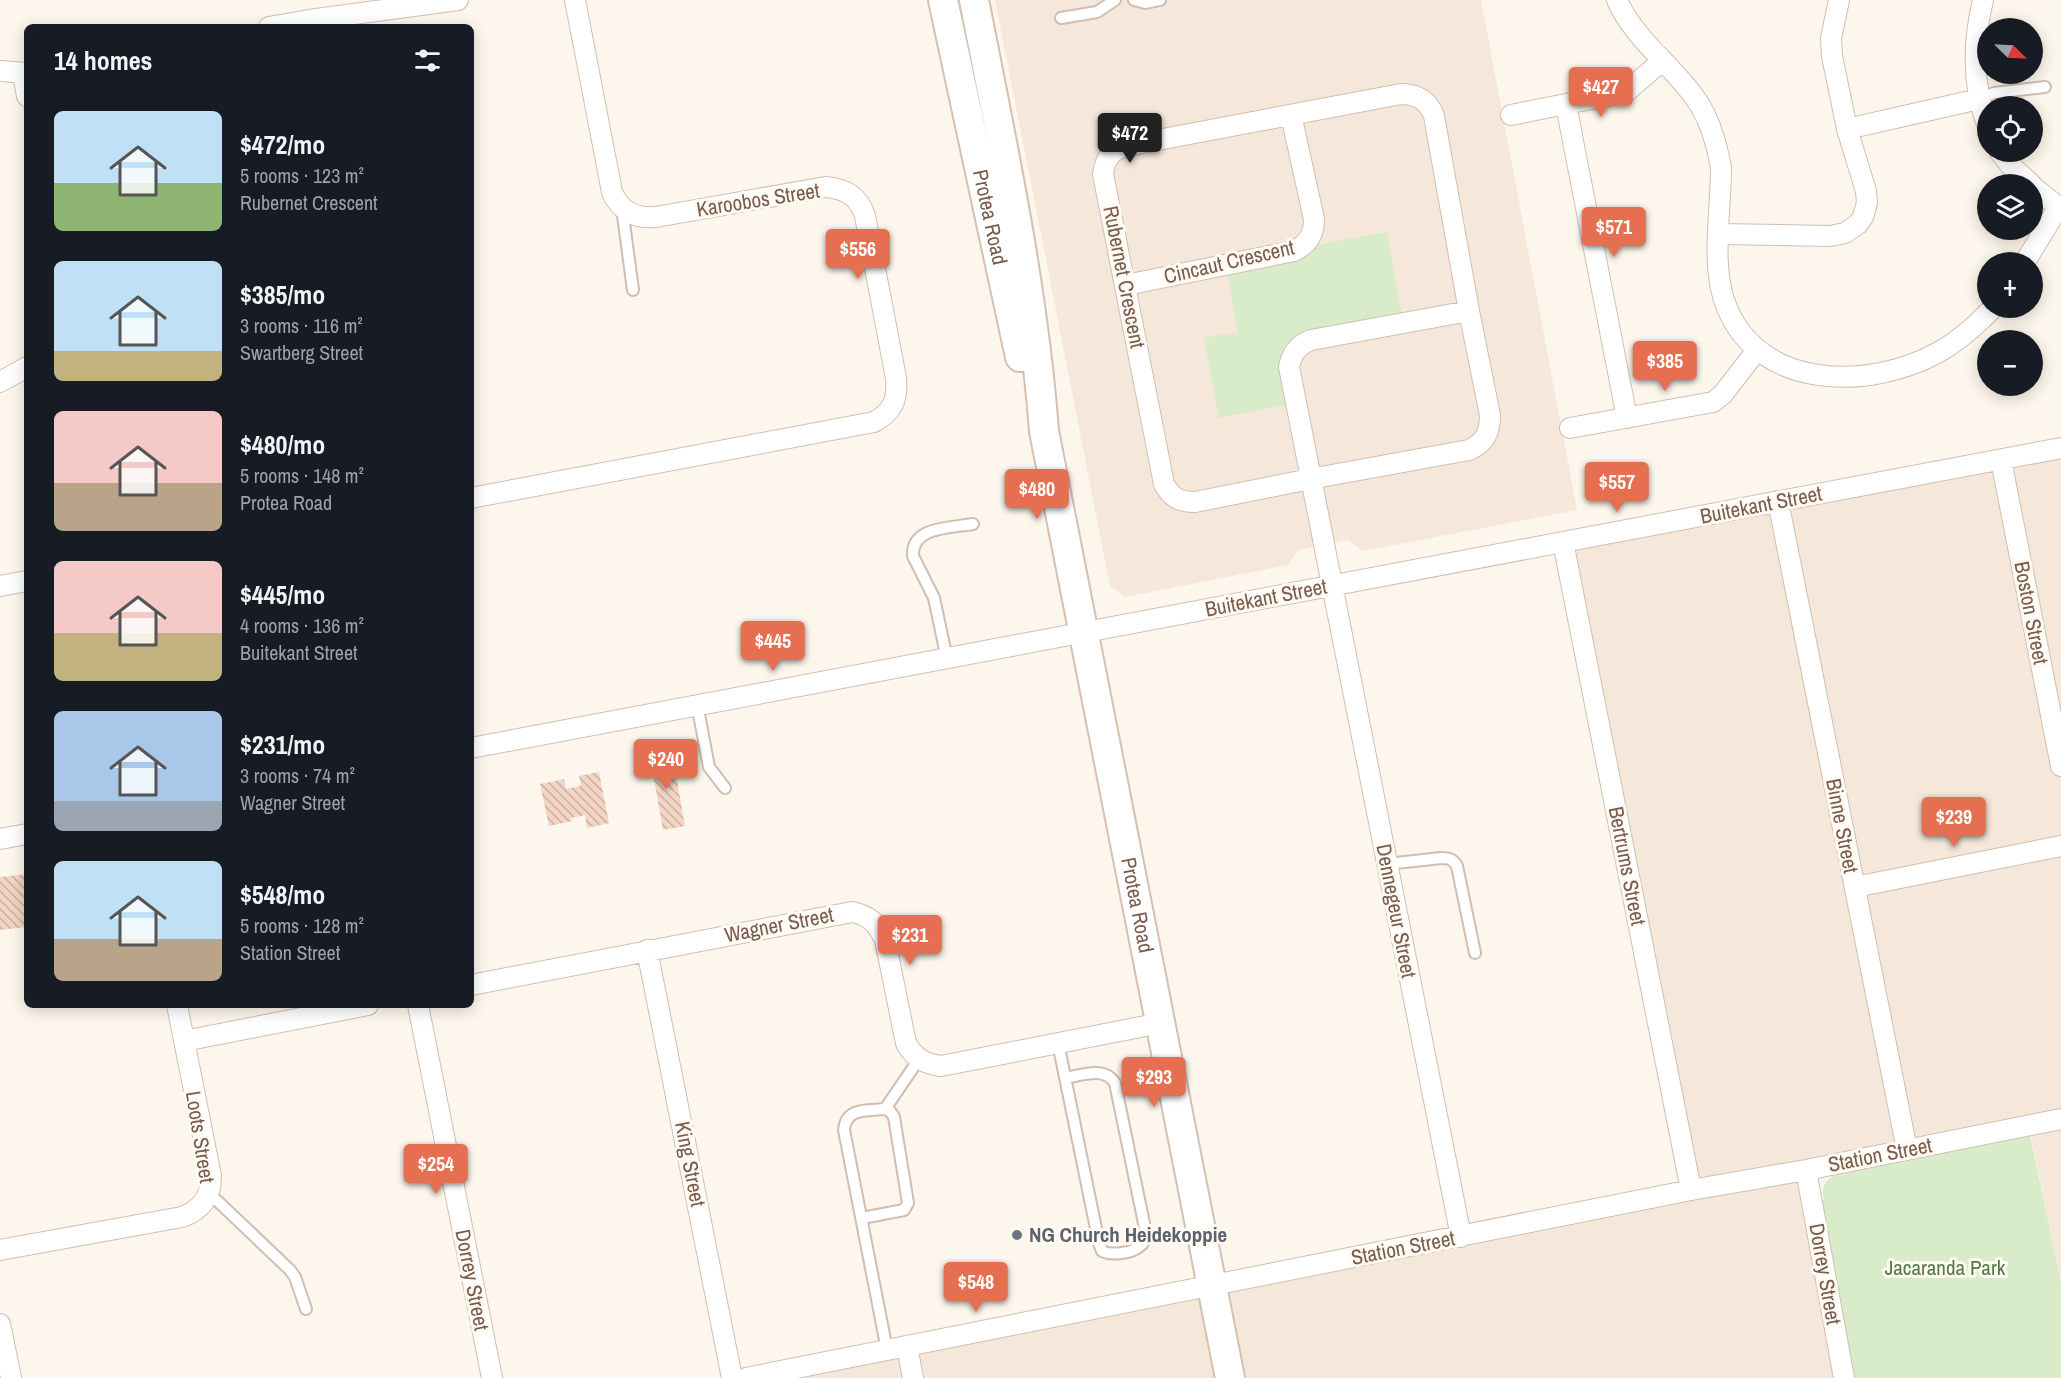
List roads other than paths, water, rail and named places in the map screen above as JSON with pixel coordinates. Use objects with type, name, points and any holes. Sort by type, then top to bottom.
[{"type":"street","points":[[310,24],[352,21],[458,0]]},
{"type":"street","points":[[575,0],[612,192],[622,207]]},
{"type":"street","name":"Protea Road","points":[[943,0],[1021,359],[1044,431]]},
{"type":"street","name":"Protea Road","points":[[974,0],[1004,153],[1036,346],[1044,431],[1230,1378]]},
{"type":"street","points":[[1617,0],[1624,17],[1694,96],[1700,106],[1719,155],[1721,174],[1719,278],[1722,294],[1737,328],[1757,350],[1772,361],[1791,370],[1840,377],[1861,375],[1901,368],[1936,354],[1970,332],[1984,318]]},
{"type":"street","points":[[1719,234],[1838,236],[1852,229],[1863,217],[1867,196],[1847,129],[1831,46],[1839,0]]},
{"type":"street","points":[[1978,96],[1976,85],[1977,26],[1983,0]]},
{"type":"street","points":[[1511,115],[1626,92],[1662,61]]},
{"type":"street","points":[[0,71],[24,73]]},
{"type":"street","name":"Rubernet Crescent","points":[[1401,94],[1418,96],[1428,105],[1434,116],[1468,312],[1490,415],[1490,427],[1486,438],[1478,446],[1469,450],[1195,502],[1185,502],[1169,494],[1164,484],[1126,285],[1103,174],[1104,166],[1112,153],[1126,146],[1401,94]]},
{"type":"street","points":[[1847,129],[1977,99]]},
{"type":"street","points":[[1566,105],[1627,418]]},
{"type":"street","name":"Cincaut Crescent","points":[[1126,285],[1294,251],[1306,243],[1313,232],[1314,219],[1291,115]]},
{"type":"street","points":[[2008,162],[2019,174]]},
{"type":"street","name":"Karoobos Street","points":[[474,497],[873,422],[885,416],[892,407],[897,389],[896,378],[866,216],[862,205],[850,193],[840,188],[826,188],[647,218],[622,207]]},
{"type":"street","points":[[2031,252],[2060,208],[2043,194]]},
{"type":"street","name":"Dennegeur Street","points":[[1461,1237],[1289,375],[1291,357],[1296,349],[1311,340],[1468,312]]},
{"type":"street","points":[[1570,428],[1713,402],[1723,394],[1757,350]]},
{"type":"street","points":[[0,382],[24,369]]},
{"type":"street","name":"Buitekant Street","points":[[474,747],[2061,448]]},
{"type":"street","name":"Boston Street","points":[[2001,460],[2061,766]]},
{"type":"street","name":"Binne Street","points":[[1778,501],[1907,1150]]},
{"type":"street","name":"Bertrums Street","points":[[1563,542],[1691,1190]]},
{"type":"street","points":[[0,586],[24,582]]},
{"type":"street","points":[[0,839],[24,835]]},
{"type":"street","points":[[1855,887],[2061,846]]},
{"type":"street","name":"Wagner Street","points":[[474,984],[852,912],[863,914],[874,922],[885,940],[906,1043],[919,1059]]},
{"type":"street","name":"King Street","points":[[647,950],[732,1378]]},
{"type":"street","name":"Loots Street","points":[[0,1251],[182,1217],[196,1210],[209,1193],[211,1176],[178,1008]]},
{"type":"street","points":[[184,1041],[353,1008]]},
{"type":"street","name":"Dorrey Street","points":[[419,1008],[492,1378]]},
{"type":"street","points":[[919,1059],[930,1065],[941,1066],[1161,1023]]},
{"type":"street","name":"Station Street","points":[[746,1378],[1691,1190],[1806,1170],[2061,1119]]},
{"type":"street","name":"Dorrey Street","points":[[1806,1170],[1844,1378]]},
{"type":"street","points":[[0,1324],[11,1378]]},
{"type":"street","points":[[907,1346],[913,1378]]},
{"type":"lane","points":[[1061,18],[1097,12],[1115,0]]},
{"type":"lane","points":[[1134,0],[1145,3],[1160,0]]},
{"type":"lane","points":[[1986,96],[1994,93],[2044,87]]},
{"type":"lane","points":[[622,207],[633,290]]},
{"type":"lane","points":[[947,659],[934,598],[914,556],[913,548],[915,542],[926,532],[973,524]]},
{"type":"lane","points":[[697,704],[710,767],[725,788]]},
{"type":"lane","points":[[1387,864],[1441,858],[1454,861],[1457,866],[1475,953]]},
{"type":"lane","points":[[1058,1043],[1065,1078],[1102,1251],[1107,1254],[1138,1248],[1145,1240],[1146,1233],[1115,1083],[1107,1074],[1100,1073],[1065,1078]]},
{"type":"lane","points":[[885,1109],[919,1059]]},
{"type":"lane","points":[[862,1218],[904,1210],[909,1203],[894,1117],[890,1111],[885,1109],[855,1112],[850,1114],[845,1123],[862,1218],[887,1350]]},
{"type":"lane","points":[[209,1193],[290,1270],[295,1277],[306,1309]]},
{"type":"place","name":"NG Church Heidekoppie","points":[[1017,1235]]},
{"type":"park label","name":"Jacaranda Park","points":[[1945,1268]]}]
